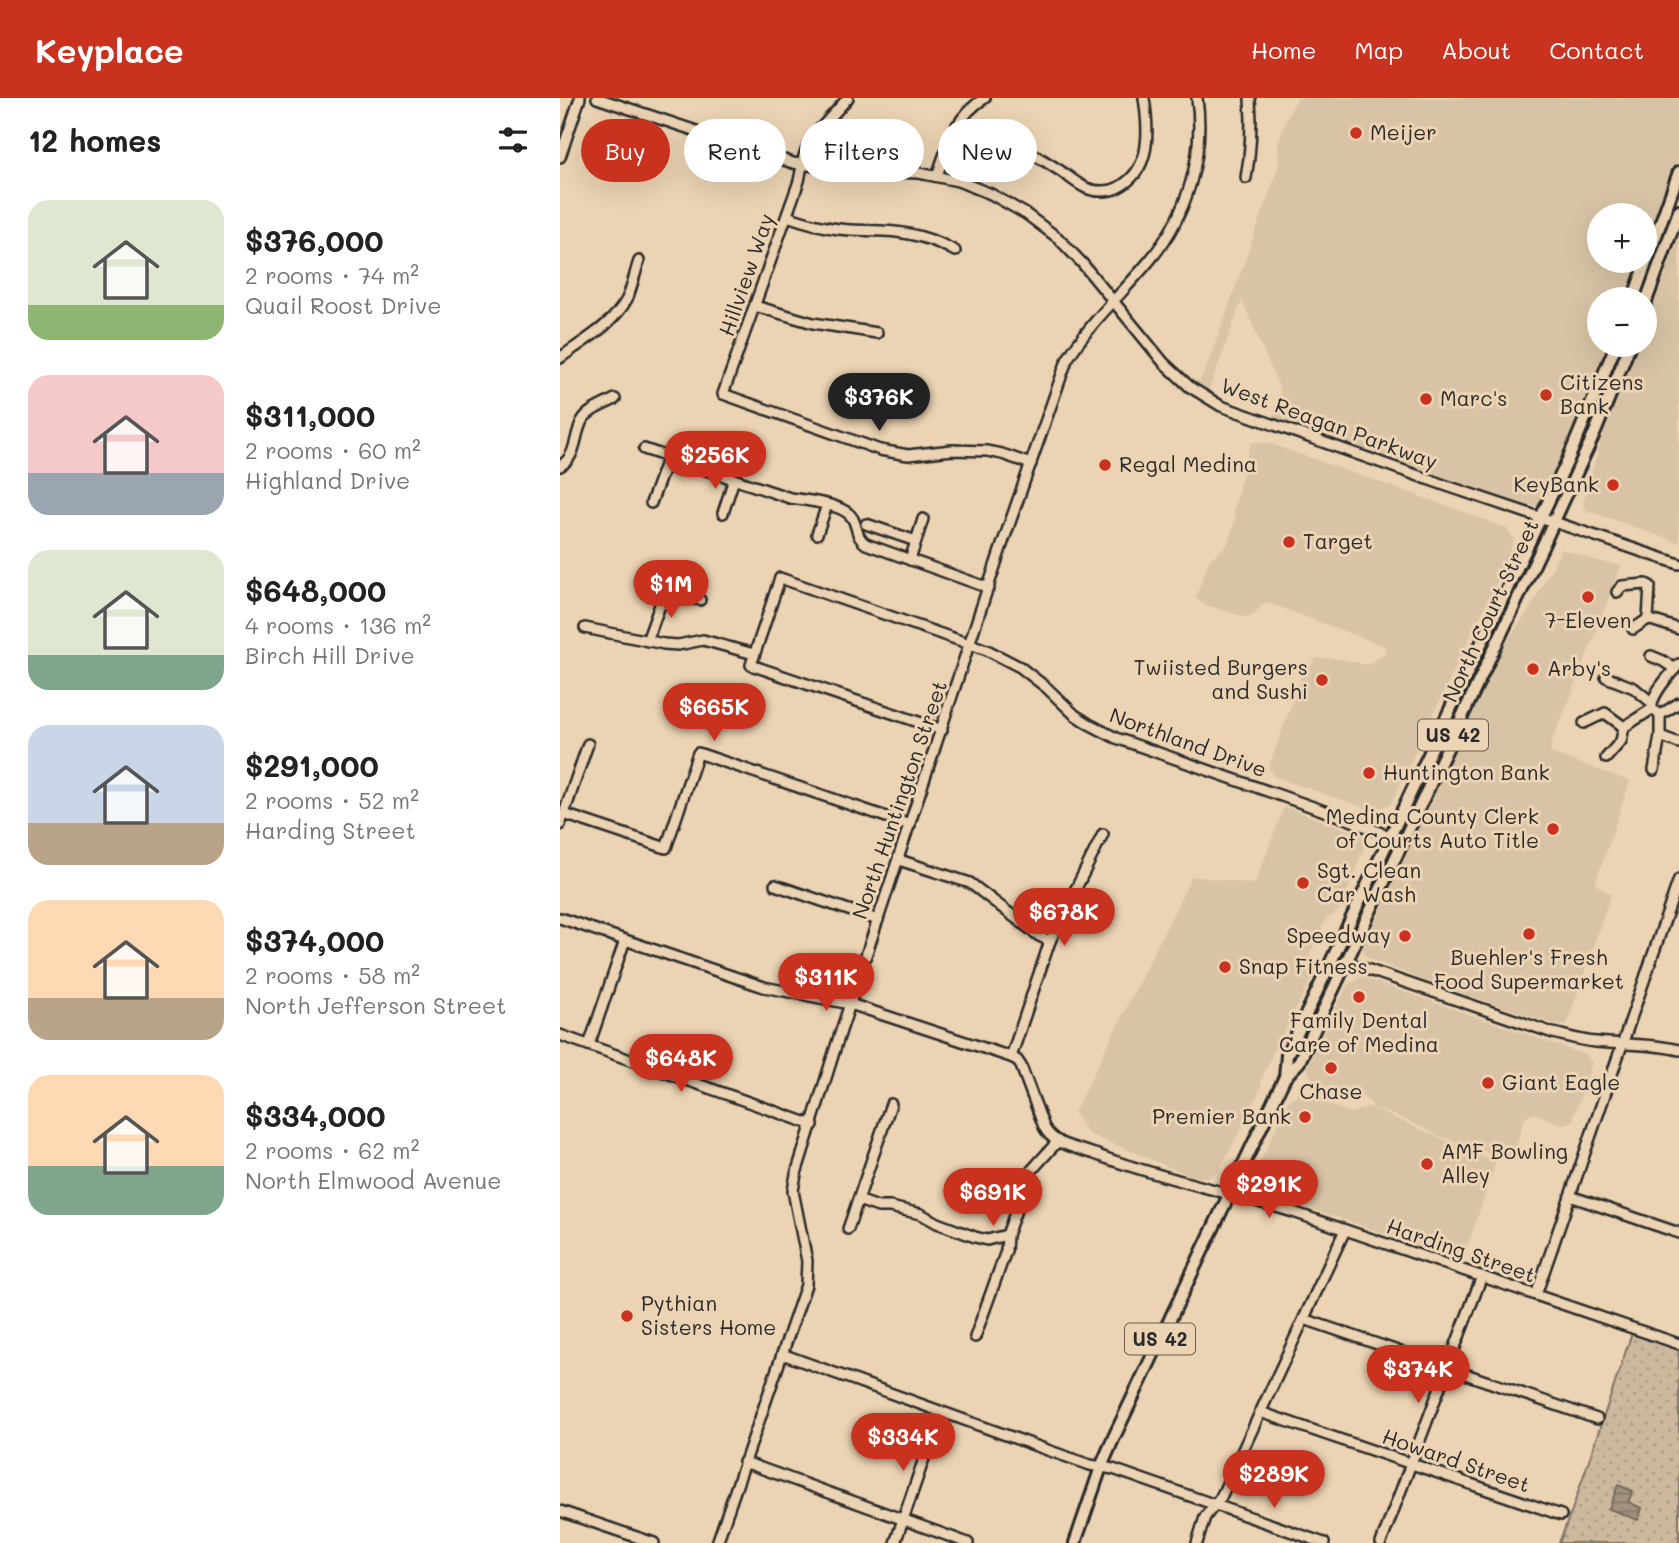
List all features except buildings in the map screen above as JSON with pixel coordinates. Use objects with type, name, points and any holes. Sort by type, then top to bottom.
[{"type":"main road","points":[[1637,287],[1679,172]]},
{"type":"main road","points":[[1651,287],[1679,211]]},
{"type":"main road","name":"North Court Street","points":[[1285,1077],[1287,1055],[1541,518],[1586,421],[1611,357]]},
{"type":"main road","name":"North Court Street","points":[[1075,1543],[1101,1467],[1285,1077],[1299,1062],[1596,430],[1625,357]]},
{"type":"street","points":[[560,157],[580,98]]},
{"type":"street","name":"West Reagan Parkway","points":[[597,98],[800,164]]},
{"type":"street","name":"Hillview Way","points":[[829,119],[848,98]]},
{"type":"street","points":[[961,119],[985,98]]},
{"type":"street","points":[[1037,157],[1088,189],[1110,192],[1126,184],[1137,174],[1145,154],[1147,117],[1144,98]]},
{"type":"street","name":"North Huntington Street","points":[[717,1543],[806,1285],[807,1261],[793,1191],[796,1174],[898,859],[1067,360],[1082,337],[1162,245],[1187,196],[1198,148],[1197,98]]},
{"type":"street","points":[[1246,178],[1251,134],[1250,98]]},
{"type":"street","name":"Hillview Way","points":[[800,172],[787,216],[723,394],[880,450],[923,454],[970,450],[1002,454],[1031,464]]},
{"type":"street","name":"West Reagan Parkway","points":[[924,175],[973,186],[1000,198],[1058,238],[1073,252],[1177,377],[1221,406],[1679,564]]},
{"type":"street","points":[[787,216],[836,229],[915,234],[955,251]]},
{"type":"street","points":[[560,358],[615,316],[629,295],[639,261]]},
{"type":"street","points":[[755,306],[805,321],[877,332]]},
{"type":"street","points":[[560,466],[570,458],[584,417],[615,399]]},
{"type":"street","points":[[644,449],[790,498],[827,505],[849,514],[858,535],[866,544],[989,588]]},
{"type":"street","points":[[651,503],[668,457]]},
{"type":"street","points":[[723,513],[734,479]]},
{"type":"street","points":[[817,534],[827,505]]},
{"type":"street","points":[[910,560],[923,519]]},
{"type":"street","points":[[866,524],[916,541]]},
{"type":"street","name":"Northland Drive","points":[[754,654],[780,578],[1003,657],[1042,684],[1075,715],[1101,731],[1343,817],[1401,845]]},
{"type":"street","points":[[1617,592],[1622,586],[1650,586],[1648,618]]},
{"type":"street","points":[[646,641],[660,606],[676,599],[700,600]]},
{"type":"street","points":[[1648,618],[1679,629]]},
{"type":"street","points":[[1633,629],[1648,618]]},
{"type":"street","points":[[585,628],[646,641],[678,645],[703,640],[737,649],[754,654],[751,664],[942,730]]},
{"type":"street","points":[[1606,758],[1621,741],[1623,727],[1651,706],[1677,666],[1651,656]]},
{"type":"street","points":[[1606,677],[1634,688],[1661,715]]},
{"type":"street","points":[[1661,715],[1679,703]]},
{"type":"street","points":[[1584,723],[1605,713],[1623,727]]},
{"type":"street","points":[[1654,770],[1661,715]]},
{"type":"street","points":[[1660,737],[1679,743]]},
{"type":"street","points":[[560,825],[588,744]]},
{"type":"street","points":[[564,814],[666,848],[698,753],[910,825]]},
{"type":"street","points":[[1011,1057],[1050,941],[1102,834]]},
{"type":"street","points":[[898,859],[970,883],[1039,936],[1050,941]]},
{"type":"street","points":[[1536,1295],[1679,879]]},
{"type":"street","points":[[775,885],[878,920]]},
{"type":"street","points":[[560,918],[764,988],[850,1004],[1017,1060],[1047,1132],[1058,1141],[1028,1178],[1007,1235],[1006,1251],[975,1337]]},
{"type":"street","points":[[589,1045],[625,940]]},
{"type":"street","points":[[1346,962],[1577,1039],[1659,1046],[1679,1051]]},
{"type":"street","points":[[560,1035],[813,1125]]},
{"type":"street","points":[[848,1229],[891,1104]]},
{"type":"street","name":"Harding Street","points":[[1058,1141],[1127,1166],[1293,1212],[1679,1344]]},
{"type":"street","points":[[1570,1196],[1679,1233]]},
{"type":"street","points":[[858,1200],[878,1207],[921,1214],[937,1223],[987,1240],[1007,1235]]},
{"type":"street","points":[[1197,1543],[1205,1517],[1221,1497],[1346,1230]]},
{"type":"street","points":[[1381,1543],[1482,1276]]},
{"type":"street","points":[[1304,1320],[1597,1419]]},
{"type":"street","points":[[782,1354],[1066,1457],[1113,1469],[1324,1543]]},
{"type":"street","points":[[895,1543],[940,1412]]},
{"type":"street","name":"Howard Street","points":[[1261,1412],[1561,1515]]},
{"type":"street","points":[[744,1462],[968,1543]]},
{"type":"street","points":[[560,1511],[654,1543]]},
{"type":"shaded area","points":[[1298,98],[1679,98],[1679,156],[1657,216],[1657,203],[1587,203],[1587,273],[1637,273],[1631,287],[1587,287],[1587,357],[1606,357],[1593,392],[1544,498],[1536,506],[1484,494],[1272,421],[1281,392],[1242,300],[1207,395],[1190,381],[1199,381],[1205,372],[1279,166],[1278,143],[1289,113]]},
{"type":"shaded area","points":[[1679,238],[1679,543],[1586,510],[1583,504],[1601,440],[1634,357],[1657,357],[1657,296]]},
{"type":"shaded area","points":[[1251,442],[1271,444],[1450,507],[1506,528],[1514,539],[1508,558],[1390,805],[1371,810],[1275,777],[1269,767],[1302,676],[1316,658],[1340,659],[1367,665],[1384,654],[1386,647],[1266,602],[1251,616],[1245,617],[1203,604],[1196,597],[1209,560],[1227,545],[1236,518],[1233,512]]},
{"type":"shaded area","points":[[1562,549],[1621,566],[1551,743],[1551,753],[1630,781],[1595,884],[1611,894],[1567,1024],[1559,1026],[1425,981],[1367,957],[1363,948],[1501,650],[1530,609]]},
{"type":"shaded area","points":[[1284,807],[1368,837],[1344,902],[1337,912],[1326,919],[1304,967],[1314,974],[1271,1057],[1261,1080],[1261,1087],[1219,1171],[1207,1178],[1191,1176],[1087,1133],[1074,1113],[1192,876],[1255,884]]},
{"type":"shaded area","points":[[1361,977],[1586,1055],[1592,1063],[1572,1121],[1562,1124],[1534,1113],[1530,1115],[1524,1119],[1514,1154],[1508,1159],[1439,1136],[1371,1107],[1371,1103],[1351,1088],[1344,1092],[1330,1089],[1312,1080],[1307,1067],[1347,986]]},
{"type":"shaded area","points":[[1300,1093],[1350,1113],[1369,1107],[1496,1162],[1463,1260],[1256,1190],[1251,1182],[1289,1100]]},
{"type":"shaded area","points":[[1632,1333],[1679,1349],[1679,1543],[1559,1543],[1572,1510]]},
{"type":"shaded area","points":[[1618,1485],[1633,1491],[1628,1502],[1642,1508],[1638,1520],[1609,1509]]},
{"type":"place","name":"Meijer","points":[[1356,133]]},
{"type":"place","name":"Citizens Bank","points":[[1546,395]]},
{"type":"place","name":"Marc's","points":[[1426,399]]},
{"type":"place","name":"Regal Medina","points":[[1105,465]]},
{"type":"place","name":"KeyBank","points":[[1613,485]]},
{"type":"place","name":"Target","points":[[1289,542]]},
{"type":"place","name":"7-Eleven","points":[[1588,597]]},
{"type":"place","name":"Arby's","points":[[1533,669]]},
{"type":"place","name":"Twiisted Burgers and Sushi","points":[[1322,680]]},
{"type":"place","name":"Huntington Bank","points":[[1369,773]]},
{"type":"place","name":"Medina County Clerk of Courts Auto Title","points":[[1553,829]]},
{"type":"place","name":"Sgt. Clean Car Wash","points":[[1303,883]]},
{"type":"place","name":"Buehler's Fresh Food Supermarket","points":[[1529,934]]},
{"type":"place","name":"Speedway","points":[[1405,936]]},
{"type":"place","name":"Snap Fitness","points":[[1225,967]]},
{"type":"place","name":"Family Dental Care of Medina","points":[[1359,997]]},
{"type":"place","name":"Chase","points":[[1331,1068]]},
{"type":"place","name":"Giant Eagle","points":[[1488,1083]]},
{"type":"place","name":"Premier Bank","points":[[1305,1117]]},
{"type":"place","name":"AMF Bowling Alley","points":[[1427,1164]]},
{"type":"place","name":"Pythian Sisters Home","points":[[627,1316]]}]
